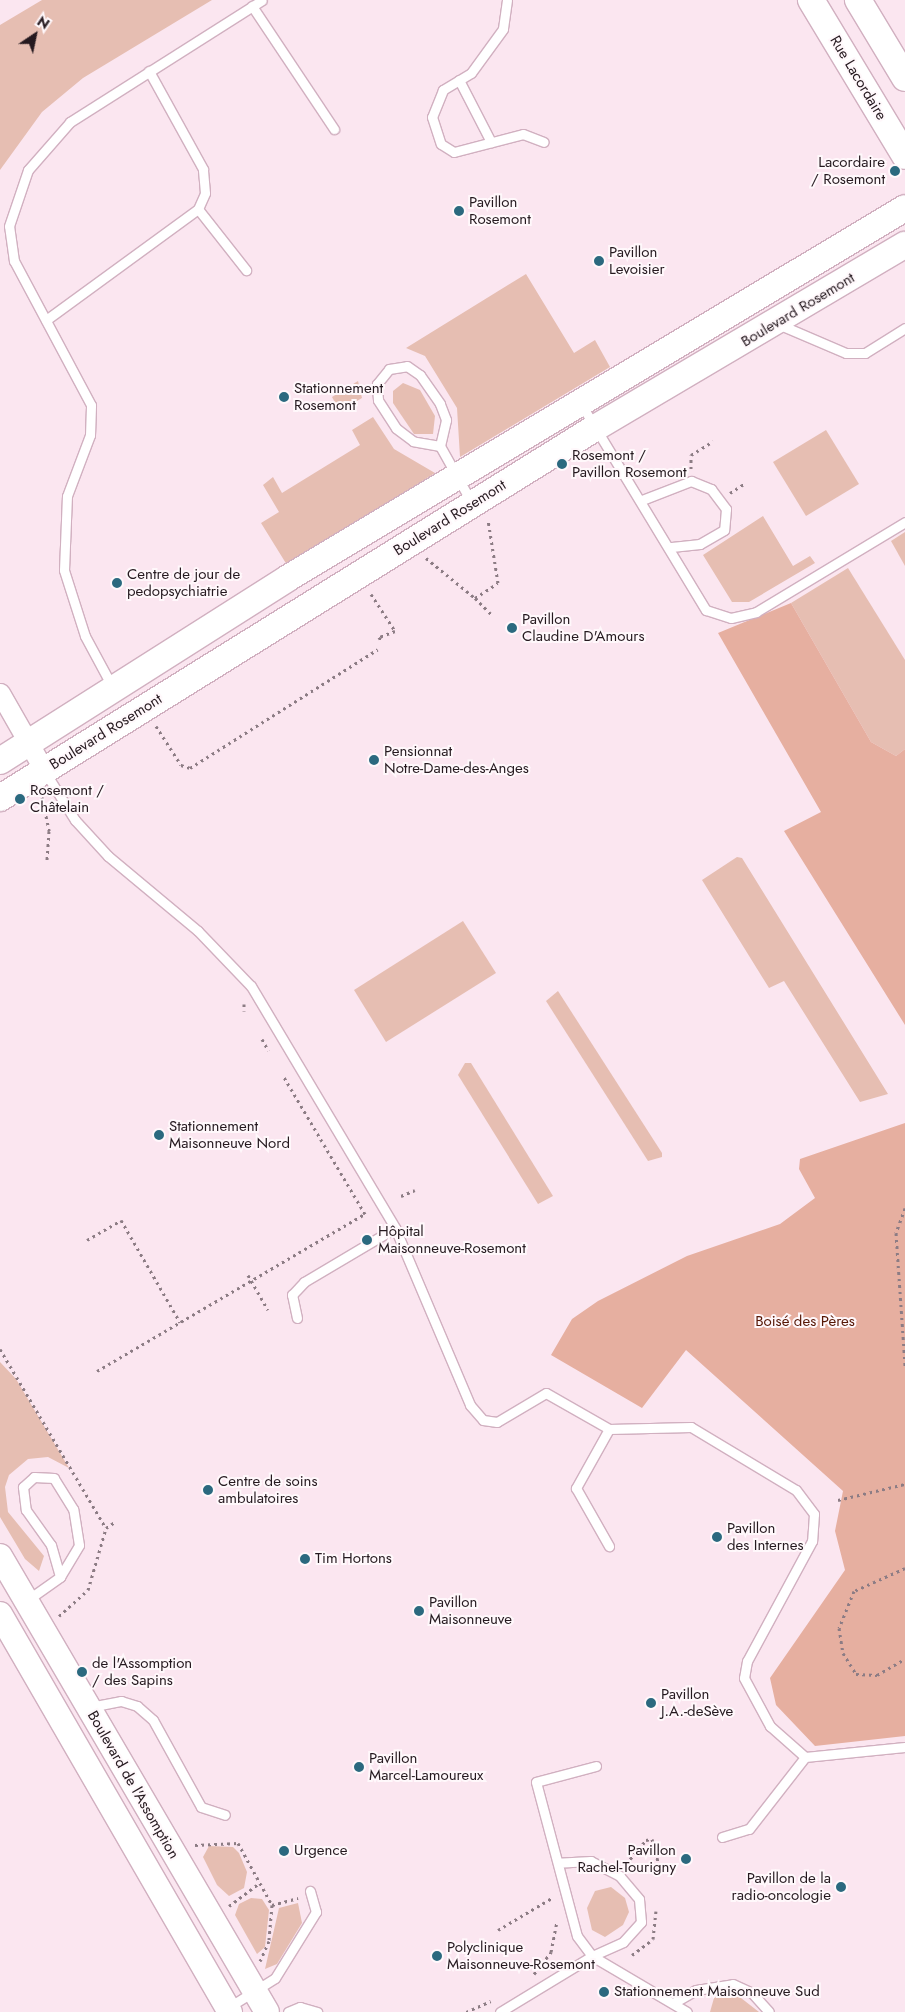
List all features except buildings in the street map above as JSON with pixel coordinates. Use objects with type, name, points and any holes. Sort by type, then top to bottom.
[{"type":"main road","name":"Rue Lacordaire","points":[[811,0],[905,156]]},
{"type":"main road","points":[[858,0],[905,78]]},
{"type":"main road","name":"Boulevard Rosemont","points":[[0,761],[288,578],[905,208]]},
{"type":"main road","name":"Boulevard Rosemont","points":[[0,798],[43,781],[480,508],[595,428],[776,324],[905,246]]},
{"type":"street","points":[[0,694],[29,743],[43,781]]},
{"type":"street","name":"Boulevard de l'Assomption","points":[[0,1556],[261,2002]]},
{"type":"street","points":[[1,1616],[26,1601]]},
{"type":"street","name":"Boulevard de l'Assomption","points":[[1,1616],[229,2010]]},
{"type":"lane","points":[[114,690],[85,636],[64,570],[67,496],[90,435],[91,405],[14,261],[9,226],[28,170],[70,122],[262,0]]},
{"type":"lane","points":[[507,0],[503,28],[471,73],[443,90],[432,117],[441,144],[454,152],[523,134],[544,142]]},
{"type":"lane","points":[[252,6],[334,129]]},
{"type":"lane","points":[[46,320],[198,209],[205,192],[203,169],[149,71]]},
{"type":"lane","points":[[459,80],[491,142]]},
{"type":"lane","points":[[198,209],[246,270]]},
{"type":"lane","points":[[776,324],[846,353],[865,353],[905,328]]},
{"type":"lane","points":[[440,446],[414,441],[396,428],[378,400],[377,384],[389,369],[407,366],[420,375],[440,404],[446,420],[440,446],[457,478],[480,508]]},
{"type":"lane","points":[[580,402],[642,500],[706,610],[731,618],[756,612],[905,522]]},
{"type":"lane","points":[[642,500],[691,481],[711,489],[726,509],[724,530],[700,544],[669,547]]},
{"type":"lane","points":[[43,781],[108,856],[198,931],[251,986],[395,1228],[470,1405],[483,1420],[497,1422],[546,1392],[609,1429],[691,1427],[796,1490],[814,1514],[812,1541],[747,1661],[744,1678],[770,1726],[805,1757]]},
{"type":"lane","points":[[297,1318],[292,1295],[304,1282],[395,1228]]},
{"type":"lane","points":[[609,1429],[576,1488],[609,1546]]},
{"type":"lane","points":[[26,1601],[60,1577],[79,1545],[72,1509],[54,1478],[34,1477],[23,1487],[26,1510],[51,1545],[60,1577]]},
{"type":"lane","points":[[88,1707],[121,1701],[137,1706],[153,1720],[201,1807],[225,1815]]},
{"type":"lane","points":[[722,1837],[749,1829],[805,1757],[905,1747]]},
{"type":"lane","points":[[596,1766],[536,1782],[577,1936],[592,1956],[675,2002],[687,2012]]},
{"type":"lane","points":[[500,2012],[592,1956],[623,1942],[641,1922],[639,1899],[620,1876],[591,1862],[558,1863]]},
{"type":"lane","points":[[229,2010],[261,2002],[309,1927],[316,1912],[311,1893]]},
{"type":"lane","points":[[675,2002],[696,1990],[732,1984],[752,1993],[769,2012]]},
{"type":"lane","points":[[288,2012],[300,2006],[317,2012]]},
{"type":"path","points":[[691,455],[713,442]]},
{"type":"path","points":[[734,491],[744,484]]},
{"type":"path","points":[[475,598],[498,583],[480,508]]},
{"type":"path","points":[[421,554],[475,598],[493,616]]},
{"type":"path","points":[[367,587],[395,631],[379,637],[382,642]]},
{"type":"path","points":[[152,719],[181,765],[190,768],[378,649]]},
{"type":"path","points":[[43,781],[49,831],[47,860]]},
{"type":"path","points":[[262,1039],[268,1050]]},
{"type":"path","points":[[97,1370],[366,1213],[284,1077]]},
{"type":"path","points":[[400,1196],[415,1190]]},
{"type":"path","points":[[905,1208],[896,1233],[905,1366]]},
{"type":"path","points":[[87,1240],[121,1220],[180,1322]]},
{"type":"path","points":[[248,1275],[268,1310]]},
{"type":"path","points":[[0,1349],[106,1528]]},
{"type":"path","points":[[838,1500],[905,1484]]},
{"type":"path","points":[[58,1618],[88,1590],[106,1528],[115,1522]]},
{"type":"path","points":[[905,1568],[854,1591],[839,1628],[843,1653],[856,1674],[876,1675],[905,1659]]},
{"type":"path","points":[[633,1871],[626,1865],[646,1840],[652,1839],[659,1866],[663,1865]]},
{"type":"path","points":[[187,1846],[238,1843],[272,1904],[269,1941],[257,1966]]},
{"type":"path","points":[[224,1909],[260,1884]]},
{"type":"path","points":[[272,1904],[311,1893]]},
{"type":"path","points":[[498,1930],[554,1897],[556,1906]]},
{"type":"path","points":[[628,1960],[653,1939],[658,1929],[655,1904]]},
{"type":"path","points":[[531,1977],[551,1952],[558,1914]]},
{"type":"path","points":[[466,2012],[500,1995]]},
{"type":"shaded area","points":[[42,0],[212,0],[83,78],[42,112],[0,170],[0,25]]},
{"type":"shaded area","points":[[526,274],[574,353],[595,340],[610,367],[460,457],[457,408],[425,356],[406,348]]},
{"type":"shaded area","points":[[358,381],[362,398],[340,411],[332,397]]},
{"type":"shaded area","points":[[403,383],[420,390],[435,416],[433,434],[414,434],[393,403],[393,391]]},
{"type":"shaded area","points":[[373,417],[394,449],[435,473],[287,565],[261,523],[279,512],[263,485],[273,477],[282,493],[360,445],[352,430]]},
{"type":"shaded area","points":[[826,430],[859,484],[806,516],[773,462]]},
{"type":"shaded area","points":[[763,516],[793,566],[810,556],[815,563],[749,602],[732,602],[703,555]]},
{"type":"shaded area","points":[[905,532],[905,566],[891,541]]},
{"type":"shaded area","points":[[848,568],[905,660],[905,749],[896,756],[871,742],[791,603]]},
{"type":"shaded area","points":[[737,857],[742,858],[888,1094],[860,1102],[784,981],[769,988],[702,880]]},
{"type":"shaded area","points":[[463,921],[496,973],[386,1042],[354,990]]},
{"type":"shaded area","points":[[558,991],[662,1153],[662,1157],[648,1161],[546,1001]]},
{"type":"shaded area","points":[[465,1063],[471,1063],[553,1196],[538,1204],[458,1075]]},
{"type":"shaded area","points":[[0,1362],[16,1379],[69,1468],[48,1457],[28,1459],[9,1475],[5,1487],[8,1512],[44,1556],[39,1571],[25,1559],[0,1517]]},
{"type":"shaded area","points":[[209,1846],[233,1847],[239,1853],[247,1872],[244,1888],[229,1896],[217,1885],[203,1857]]},
{"type":"shaded area","points":[[611,1887],[625,1898],[629,1912],[623,1925],[605,1937],[592,1930],[587,1908],[595,1891]]},
{"type":"shaded area","points":[[251,1898],[262,1899],[269,1910],[265,1947],[257,1954],[235,1915],[239,1904]]},
{"type":"shaded area","points":[[298,1903],[302,1923],[277,1964],[265,1969],[279,1908]]},
{"type":"shaded area","points":[[726,1993],[741,1998],[759,2012],[710,2012],[714,1998]]},
{"type":"green space","points":[[791,603],[871,742],[896,756],[905,749],[905,1025],[784,831],[821,812],[718,633]]},
{"type":"green space","name":"Boisé des Pères","points":[[905,1123],[905,1736],[815,1746],[776,1705],[770,1678],[845,1570],[835,1531],[843,1491],[686,1350],[642,1408],[551,1355],[572,1319],[598,1301],[687,1256],[780,1224],[815,1198],[799,1169],[800,1159]]},
{"type":"place","name":"Lacordaire / Rosemont","points":[[895,171]]},
{"type":"place","name":"Pavillon Rosemont","points":[[459,211]]},
{"type":"place","name":"Pavillon Levoisier","points":[[599,261]]},
{"type":"place","name":"Stationnement Rosemont","points":[[284,397]]},
{"type":"place","name":"Rosemont / Pavillon Rosemont","points":[[562,464]]},
{"type":"place","name":"Centre de jour de pedopsychiatrie","points":[[117,583]]},
{"type":"place","name":"Pavillon Claudine D'Amours","points":[[512,628]]},
{"type":"place","name":"Pensionnat Notre-Dame-des-Anges","points":[[374,760]]},
{"type":"place","name":"Rosemont / Châtelain","points":[[20,799]]},
{"type":"place","name":"Stationnement Maisonneuve Nord","points":[[159,1135]]},
{"type":"place","name":"Hôpital Maisonneuve-Rosemont","points":[[367,1240]]},
{"type":"place","name":"Centre de soins ambulatoires","points":[[208,1490]]},
{"type":"place","name":"Pavillon des Internes","points":[[717,1537]]},
{"type":"place","name":"Tim Hortons","points":[[305,1559]]},
{"type":"place","name":"Pavillon Maisonneuve","points":[[419,1611]]},
{"type":"place","name":"de l'Assomption / des Sapins","points":[[82,1672]]},
{"type":"place","name":"Pavillon J.A.-deSève","points":[[651,1703]]},
{"type":"place","name":"Pavillon Marcel-Lamoureux","points":[[359,1767]]},
{"type":"place","name":"Urgence","points":[[284,1851]]},
{"type":"place","name":"Pavillon Rachel-Tourigny","points":[[686,1859]]},
{"type":"place","name":"Pavillon de la radio-oncologie","points":[[841,1887]]},
{"type":"place","name":"Polyclinique Maisonneuve-Rosemont","points":[[437,1956]]},
{"type":"place","name":"Stationnement Maisonneuve Sud","points":[[604,1992]]}]
